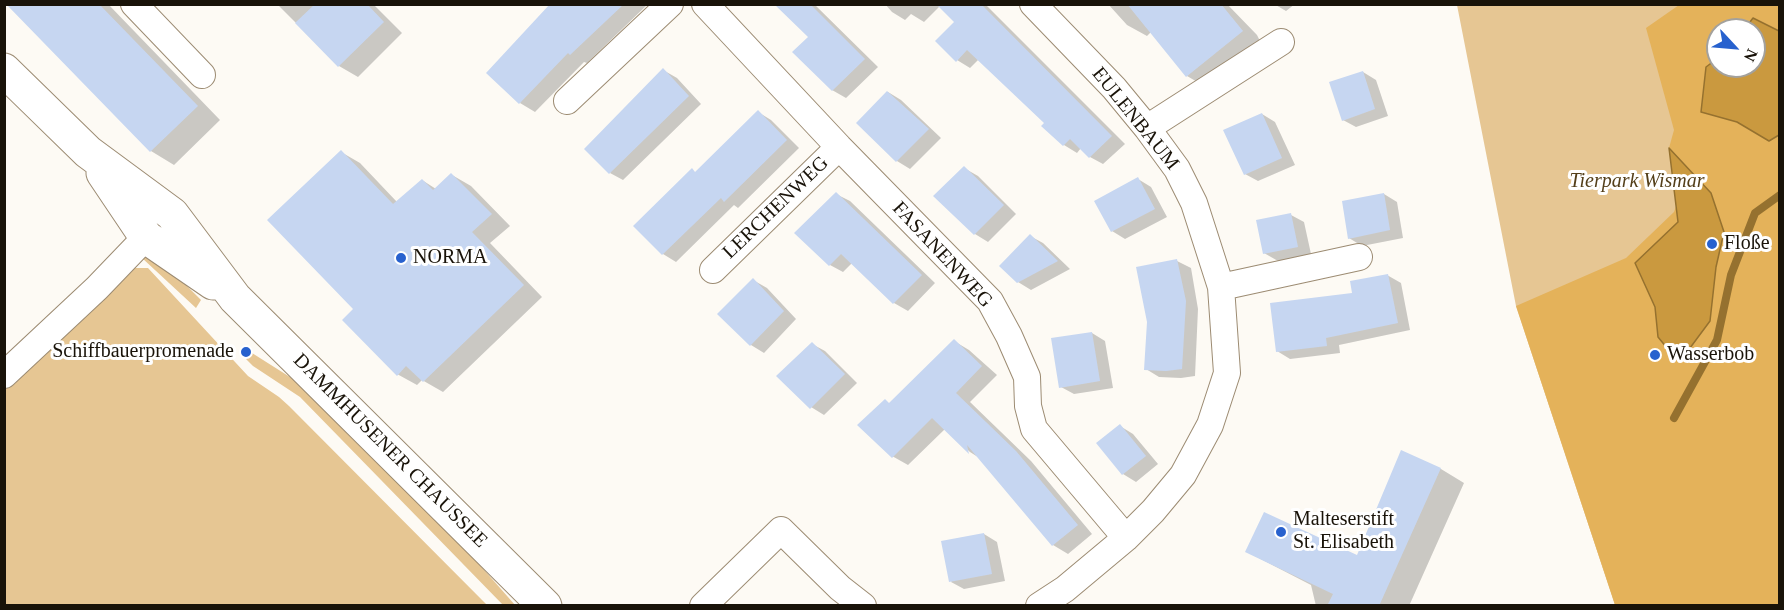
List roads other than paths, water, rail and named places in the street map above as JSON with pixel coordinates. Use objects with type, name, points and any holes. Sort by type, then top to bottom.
[{"type":"street","points":[[135,4],[202,75]]},
{"type":"street","points":[[567,101],[670,4]]},
{"type":"street","name":"FASANENWEG","points":[[705,4],[839,147],[990,301],[1027,377],[1028,406],[1034,429],[1126,538]]},
{"type":"street","name":"EULENBAUM","points":[[1033,4],[1114,88],[1177,169],[1194,203],[1221,287],[1227,373],[1210,425],[1183,475],[1153,511],[1126,538],[1065,589],[1039,606]]},
{"type":"street","points":[[1147,128],[1281,42]]},
{"type":"street","name":"DAMMHUSENER CHAUSSEE","points":[[4,70],[88,152],[172,214],[235,298],[545,606]]},
{"type":"street","name":"LERCHENWEG","points":[[713,270],[839,147]]},
{"type":"street","name":"DAMMHUSENER CHAUSSEE","points":[[88,152],[146,237],[235,298]]},
{"type":"street","points":[[4,375],[98,288],[146,237]]},
{"type":"street","points":[[1221,287],[1359,256]]},
{"type":"street","points":[[704,606],[781,530],[840,588],[863,606]]},
{"type":"waterway","points":[[1674,418],[1717,340],[1731,275],[1755,213],[1780,195]]},
{"type":"place","name":"Floße","points":[[1712,244]]},
{"type":"place","name":"NORMA","points":[[401,258]]},
{"type":"place","name":"Schiffbauerpromenade","points":[[246,352]]},
{"type":"place","name":"Wasserbob","points":[[1655,355]]},
{"type":"place","name":"Malteserstift St. Elisabeth","points":[[1281,532]]},
{"type":"park label","name":"Tierpark Wismar","points":[[1637,182]]}]
